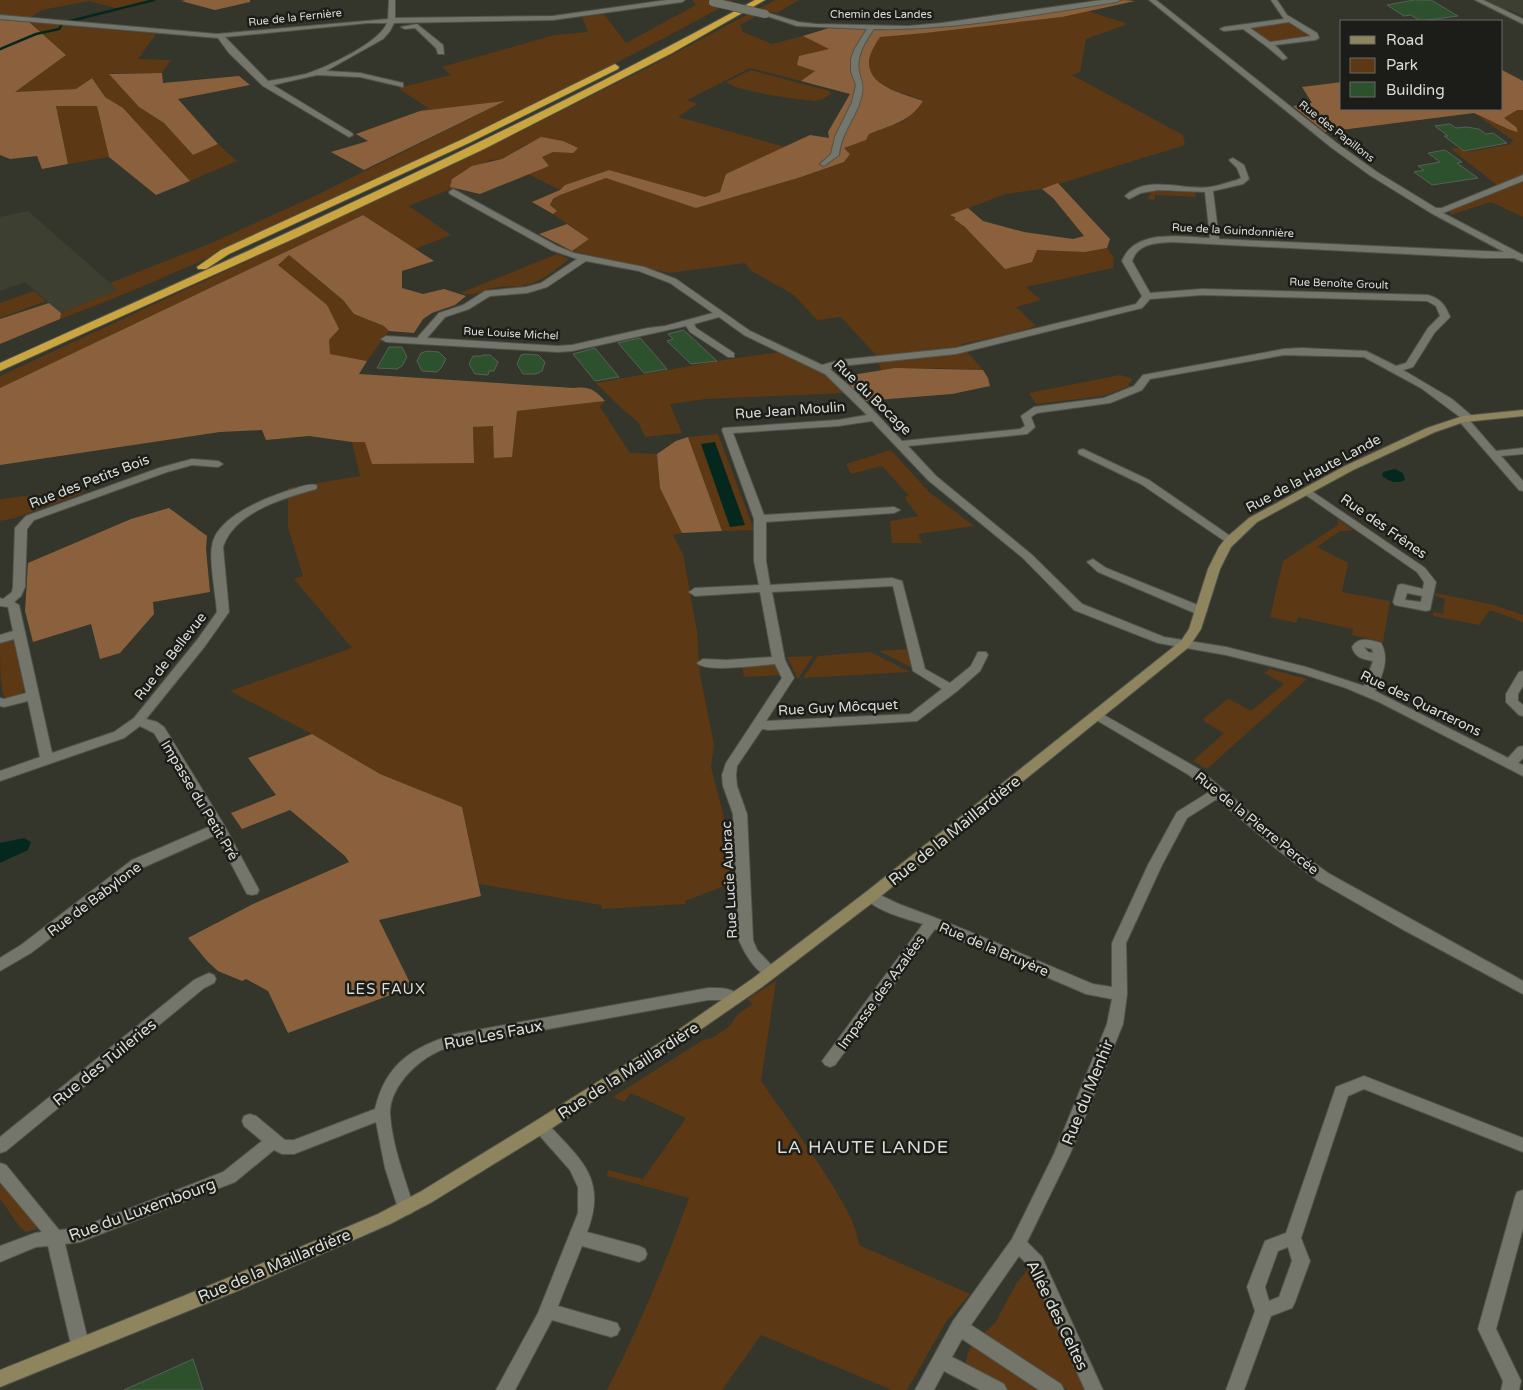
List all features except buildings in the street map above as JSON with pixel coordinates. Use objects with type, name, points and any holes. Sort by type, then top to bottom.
[{"type":"highway","points":[[648,50],[740,0]]},
{"type":"highway","points":[[0,358],[199,268],[531,113],[652,52],[747,0]]},
{"type":"highway","points":[[0,367],[356,205],[480,146],[628,72],[761,0]]},
{"type":"highway","points":[[199,268],[225,252],[466,141],[623,63]]},
{"type":"street","points":[[316,73],[376,40],[385,32],[390,24],[392,0]]},
{"type":"street","name":"Rue de la Fernière","points":[[0,17],[220,36],[337,23],[390,24],[553,18],[682,0]]},
{"type":"street","name":"Chemin des Landes","points":[[705,0],[765,14],[797,24],[871,28],[934,26],[1118,0]]},
{"type":"street","name":"Rue des Papillons","points":[[1152,0],[1335,146],[1374,174],[1434,212],[1523,259]]},
{"type":"street","points":[[1269,44],[1315,38],[1314,35],[1296,22],[1284,16],[1274,0]]},
{"type":"street","points":[[1478,0],[1523,22]]},
{"type":"street","points":[[1224,29],[1290,20]]},
{"type":"street","points":[[390,24],[417,26],[440,47],[441,52]]},
{"type":"street","points":[[1244,27],[1269,44],[1283,58]]},
{"type":"street","points":[[824,164],[835,155],[835,145],[854,108],[859,91],[859,82],[855,70],[856,58],[859,47],[871,28]]},
{"type":"street","points":[[220,36],[232,51],[266,84],[349,135]]},
{"type":"street","points":[[266,84],[316,73],[360,75],[400,85]]},
{"type":"street","points":[[1129,196],[1148,187],[1209,190],[1240,182],[1245,178],[1241,167],[1233,160]]},
{"type":"street","points":[[1434,212],[1444,210],[1523,178]]},
{"type":"street","points":[[1209,190],[1215,241]]},
{"type":"street","name":"Rue du Bocage","points":[[453,192],[554,248],[584,258],[657,274],[673,281],[747,333],[823,368],[834,376],[932,478],[1027,556],[1078,607],[1162,640],[1185,644]]},
{"type":"street","name":"Rue de la Guindonnière","points":[[1147,296],[1127,260],[1132,250],[1158,240],[1172,239],[1513,255]]},
{"type":"street","name":"Rue Louise Michel","points":[[421,341],[424,334],[442,315],[466,307],[488,293],[527,290],[544,285],[584,258]]},
{"type":"street","name":"Rue Benoîte Groult","points":[[1147,296],[1202,292],[1428,298],[1435,300],[1440,304],[1445,317],[1431,330],[1410,365],[1397,369]]},
{"type":"street","points":[[823,368],[840,363],[956,351],[1139,306],[1147,296]]},
{"type":"street","name":"Rue Louise Michel","points":[[386,340],[565,349],[688,323],[720,314]]},
{"type":"street","points":[[688,323],[693,330],[731,355]]},
{"type":"street","points":[[900,444],[1023,432],[1030,427],[1026,416],[1034,410],[1106,401],[1138,388],[1147,377],[1284,352],[1366,354],[1397,369],[1440,396],[1465,418],[1523,488]]},
{"type":"street","name":"Rue de la Haute Lande","points":[[1185,644],[1195,629],[1214,569],[1230,540],[1252,520],[1349,468],[1431,430],[1465,418],[1523,413]]},
{"type":"street","name":"Rue Jean Moulin","points":[[760,518],[727,430],[822,424],[874,417]]},
{"type":"street","points":[[1495,454],[1523,451]]},
{"type":"street","points":[[1083,452],[1145,482],[1230,540]]},
{"type":"street","name":"Rue des Petits Bois","points":[[3,602],[17,593],[19,587],[22,528],[30,518],[163,470],[192,462],[218,464]]},
{"type":"street","name":"Rue de Bellevue","points":[[0,776],[119,735],[130,729],[201,643],[223,612],[217,547],[223,531],[239,518],[285,495],[312,488]]},
{"type":"street","name":"Rue des Frênes","points":[[1307,491],[1421,570],[1430,582],[1429,594]]},
{"type":"street","points":[[760,518],[894,510]]},
{"type":"street","name":"Rue Lucie Aubrac","points":[[760,518],[759,552],[779,660],[788,678],[760,724],[731,766],[729,775],[730,786],[740,814],[746,940],[751,953],[770,972]]},
{"type":"street","points":[[1094,562],[1102,570],[1201,611]]},
{"type":"street","points":[[695,592],[898,583],[919,671],[952,689]]},
{"type":"street","points":[[3,602],[13,606],[47,760]]},
{"type":"street","points":[[0,639],[19,633]]},
{"type":"street","name":"Rue des Quarterons","points":[[1185,644],[1205,646],[1306,671],[1368,692],[1523,771]]},
{"type":"street","name":"Rue de la Maillardière","points":[[0,1380],[80,1345],[230,1286],[406,1208],[540,1126],[666,1046],[734,999],[871,896],[1185,644]]},
{"type":"street","name":"Rue Guy Môcquet","points":[[760,724],[769,726],[913,718],[952,689],[976,668],[982,655]]},
{"type":"street","points":[[1368,692],[1375,677],[1378,658]]},
{"type":"street","points":[[703,663],[726,664],[779,660]]},
{"type":"street","points":[[1523,674],[1512,694],[1512,702],[1523,712]]},
{"type":"street","points":[[0,702],[4,703],[34,696]]},
{"type":"street","name":"Rue de la Pierre Percée","points":[[1097,715],[1194,772],[1279,844],[1323,877],[1523,988]]},
{"type":"street","name":"Impasse du Petit Pré","points":[[138,721],[152,725],[159,730],[219,828],[252,890]]},
{"type":"street","points":[[1509,764],[1523,750]]},
{"type":"street","name":"Rue du Menhir","points":[[924,1390],[959,1327],[1018,1244],[1062,1154],[1115,1024],[1120,994],[1119,943],[1154,865],[1182,816],[1219,792]]},
{"type":"street","name":"Rue de Babylone","points":[[0,965],[26,949],[137,864],[219,828]]},
{"type":"street","name":"Rue de la Bruyère","points":[[871,896],[885,905],[932,922],[1091,990],[1120,994]]},
{"type":"street","name":"Impasse des Azalées","points":[[830,1062],[932,922]]},
{"type":"street","name":"Rue des Tuileries","points":[[0,1146],[199,984],[209,979]]},
{"type":"street","name":"Rue Les Faux","points":[[382,1113],[385,1100],[400,1072],[414,1058],[432,1047],[455,1040],[644,1005],[720,993],[734,999]]},
{"type":"street","points":[[1264,1311],[1286,1302],[1300,1262],[1293,1238],[1342,1092],[1364,1082],[1523,1145]]},
{"type":"street","points":[[250,1121],[282,1147],[294,1147],[382,1113],[393,1168],[406,1208]]},
{"type":"street","points":[[505,1390],[547,1311],[586,1213],[586,1187],[576,1166],[540,1126]]},
{"type":"street","name":"Rue du Luxembourg","points":[[0,1254],[35,1240],[80,1235],[230,1176],[273,1141]]},
{"type":"street","points":[[0,1170],[48,1226],[55,1239],[80,1345]]},
{"type":"street","points":[[1510,1390],[1512,1381],[1487,1329],[1523,1197]]},
{"type":"street","points":[[577,1238],[639,1254]]},
{"type":"street","points":[[1235,1390],[1264,1311],[1256,1287],[1271,1246],[1293,1238]]},
{"type":"street","name":"Allée des Celtes","points":[[1018,1244],[1036,1262],[1094,1390]]},
{"type":"street","points":[[547,1311],[611,1328]]},
{"type":"street","points":[[959,1327],[1055,1390]]},
{"type":"street","points":[[941,1360],[998,1390]]},
{"type":"shaded area","points":[[250,0],[250,2],[215,10],[181,1]]},
{"type":"shaded area","points":[[1124,0],[1135,1],[1062,17],[880,37],[869,59],[870,71],[874,78],[889,88],[923,101],[906,118],[869,134],[866,140],[844,148],[850,154],[844,162],[798,178],[696,208],[606,178],[553,199],[550,205],[557,211],[553,214],[532,202],[560,190],[565,185],[609,170],[705,197],[720,192],[726,174],[810,135],[829,138],[828,132],[850,94],[801,81],[815,71],[797,65],[799,56],[829,49],[803,36],[829,28],[879,30],[933,27]]},
{"type":"shaded area","points":[[1484,0],[1523,0],[1523,16],[1510,10],[1501,9]]},
{"type":"shaded area","points":[[0,20],[29,22],[66,55],[15,92],[76,89],[92,78],[105,97],[123,108],[190,181],[156,195],[109,157],[97,106],[56,106],[68,164],[42,169],[37,156],[10,159],[0,155]]},
{"type":"shaded area","points":[[1503,71],[1523,81],[1523,110],[1517,110],[1504,118],[1516,127],[1518,132],[1474,113],[1325,132],[1293,106],[1312,103],[1302,87],[1340,82],[1340,110],[1503,110]]},
{"type":"shaded area","points":[[162,73],[163,83],[239,76],[250,85],[178,99],[218,144],[193,155],[164,123],[139,107],[109,74]]},
{"type":"shaded area","points":[[505,101],[364,170],[331,152],[368,141],[356,134],[420,111]]},
{"type":"shaded area","points":[[541,137],[563,141],[578,148],[573,153],[553,152],[542,157],[549,166],[480,194],[450,187],[452,179],[472,166],[502,159]]},
{"type":"shaded area","points":[[1058,183],[1110,239],[1107,248],[1085,252],[1037,250],[1032,262],[1005,269],[965,227],[954,219],[956,218],[950,215],[968,208],[983,221],[1024,232],[1073,239],[1084,236],[1053,198],[1042,189]]},
{"type":"shaded area","points":[[28,211],[117,290],[61,313],[25,282],[0,291],[0,217]]},
{"type":"shaded area","points":[[363,215],[434,261],[402,271],[402,288],[423,294],[444,289],[466,296],[455,305],[432,313],[423,319],[414,333],[389,331],[384,326],[354,314],[343,300],[289,255],[278,265],[327,305],[339,329],[329,340],[330,354],[367,361],[359,374],[588,388],[605,401],[517,411],[512,457],[494,458],[493,426],[473,427],[474,463],[372,464],[365,442],[309,436],[266,440],[262,430],[220,432],[0,465],[0,388]]},
{"type":"shaded area","points":[[567,224],[589,239],[572,251],[539,234]]},
{"type":"shaded area","points":[[49,303],[61,313],[60,319],[0,344],[0,319]]},
{"type":"shaded area","points":[[895,368],[983,370],[990,386],[952,394],[864,401],[846,384],[846,376]]},
{"type":"shaded area","points":[[688,437],[722,531],[682,533],[660,488],[657,454],[676,441]]},
{"type":"shaded area","points":[[715,442],[745,525],[730,527],[701,444]]},
{"type":"shaded area","points":[[1395,469],[1403,473],[1405,480],[1393,482],[1382,476],[1383,472]]},
{"type":"shaded area","points":[[169,508],[207,536],[206,549],[210,592],[153,602],[154,614],[120,653],[100,659],[91,624],[33,642],[25,611],[28,563],[131,519]]},
{"type":"shaded area","points":[[312,734],[380,774],[462,807],[481,896],[379,920],[412,987],[288,1033],[268,991],[246,979],[242,981],[218,971],[188,938],[253,904],[349,862],[345,856],[290,810],[242,829],[231,813],[276,795],[248,758]]},
{"type":"shaded area","points":[[24,838],[31,842],[28,850],[0,863],[0,843]]},
{"type":"green space","points":[[0,0],[151,0],[123,10],[89,1],[42,10],[24,22],[0,20]]},
{"type":"green space","points":[[692,0],[734,0],[593,75],[450,145],[208,258],[135,290],[60,319],[61,313],[117,290],[110,283],[209,244],[319,194],[503,102],[420,111],[428,108],[398,88],[451,75],[442,67],[554,35],[588,32],[582,17],[604,14],[626,43],[696,5]]},
{"type":"green space","points":[[775,0],[799,0],[777,13],[766,11],[740,25],[743,32],[772,44],[803,36],[830,49],[815,71],[801,81],[750,68],[687,100],[697,104],[678,117],[785,147],[726,174],[720,192],[705,197],[609,170],[565,185],[560,190],[528,174],[549,166],[542,157],[553,152],[573,153],[527,144],[502,159],[490,160],[450,186],[453,188],[409,206],[451,235],[415,249],[363,215],[0,388],[0,376],[457,163],[651,66]]},
{"type":"green space","points":[[1088,11],[1128,24],[1086,39],[1080,72],[1072,75],[1183,135],[1185,145],[1042,189],[1005,194],[951,215],[965,227],[1036,250],[1085,252],[1107,248],[1114,258],[1113,268],[1026,287],[1041,300],[1016,307],[1036,326],[1007,335],[961,344],[983,370],[933,368],[881,370],[875,354],[841,317],[817,320],[794,295],[750,270],[745,263],[669,273],[572,251],[589,239],[553,214],[557,211],[550,205],[560,195],[606,178],[696,208],[798,178],[844,162],[850,154],[843,148],[866,140],[869,134],[904,121],[923,101],[889,88],[874,78],[870,71],[869,59],[879,37],[1062,17]]},
{"type":"green space","points":[[29,22],[156,34],[138,59],[171,60],[162,73],[110,73],[139,107],[164,123],[193,155],[218,144],[237,161],[190,181],[123,108],[105,97],[92,78],[77,89],[14,92],[66,55]]},
{"type":"green space","points":[[1276,23],[1294,23],[1312,36],[1270,42],[1249,29],[1250,27]]},
{"type":"green space","points":[[751,70],[829,91],[831,94],[815,101],[754,92],[732,86],[726,82]]},
{"type":"green space","points":[[56,106],[97,106],[109,157],[68,164]]},
{"type":"green space","points":[[1523,106],[1523,175],[1497,185],[1451,149],[1459,148],[1467,152],[1512,144],[1510,142],[1514,141],[1474,113]]},
{"type":"green space","points":[[1523,181],[1523,217],[1491,202],[1450,215],[1450,211]]},
{"type":"green space","points":[[1153,189],[1165,189],[1166,192],[1174,192],[1174,190],[1195,191],[1196,197],[1155,195],[1155,200],[1147,199]]},
{"type":"green space","points":[[557,254],[569,259],[547,276],[535,282],[521,286],[494,288],[474,294],[460,293]]},
{"type":"green space","points":[[289,255],[343,300],[354,314],[384,326],[389,331],[367,361],[330,354],[329,340],[278,264]]},
{"type":"green space","points":[[34,291],[46,301],[0,318],[0,303]]},
{"type":"green space","points":[[780,352],[822,372],[846,393],[706,399],[670,404],[682,433],[645,437],[638,422],[596,383],[729,359]]},
{"type":"green space","points":[[1120,375],[1133,379],[1128,384],[1130,389],[1127,387],[1103,396],[1036,404],[1029,393]]},
{"type":"green space","points":[[605,401],[600,407],[630,453],[657,454],[660,488],[682,533],[673,535],[683,554],[697,631],[700,675],[714,745],[711,767],[727,829],[732,883],[685,901],[685,904],[602,909],[601,905],[479,884],[462,807],[380,774],[312,734],[230,691],[352,648],[294,579],[303,576],[288,528],[288,488],[360,476],[352,442],[365,442],[474,462],[473,427],[493,425],[517,411]]},
{"type":"green space","points":[[718,434],[754,530],[722,531],[688,437]]},
{"type":"green space","points":[[891,450],[929,492],[974,526],[918,534],[922,543],[892,543],[890,521],[918,516],[904,497],[909,496],[882,466],[851,474],[846,464]]},
{"type":"green space","points":[[82,489],[83,492],[81,494],[15,518],[0,521],[0,499]]},
{"type":"green space","points":[[1338,519],[1353,530],[1340,531],[1317,547],[1348,563],[1342,592],[1390,601],[1383,642],[1352,635],[1353,629],[1298,617],[1296,623],[1270,617],[1283,561],[1338,525]]},
{"type":"green space","points":[[1435,593],[1494,605],[1523,615],[1523,622],[1490,610],[1479,625],[1433,616],[1434,612],[1443,614],[1445,599],[1435,596]]},
{"type":"green space","points":[[11,640],[15,641],[24,690],[22,693],[5,698],[1,681],[0,643]]},
{"type":"green space","points":[[910,649],[915,669],[879,651]]},
{"type":"green space","points":[[870,652],[910,672],[803,678],[818,656]]},
{"type":"green space","points":[[813,656],[798,679],[787,657]]},
{"type":"green space","points":[[777,663],[781,675],[744,677],[742,665]]},
{"type":"green space","points":[[1270,669],[1307,679],[1207,769],[1193,761],[1224,733],[1203,719],[1229,699],[1251,711],[1284,684],[1264,673]]},
{"type":"green space","points":[[776,981],[761,1081],[810,1150],[837,1193],[848,1212],[859,1245],[970,1294],[946,1322],[907,1390],[892,1390],[761,1335],[722,1390],[607,1390],[651,1295],[689,1198],[607,1176],[608,1170],[643,1179],[686,1118],[631,1093],[624,1102],[613,1097],[703,1040],[712,1038],[729,1027],[738,1014],[753,1004],[747,999]]},
{"type":"green space","points":[[0,1184],[40,1228],[26,1232],[19,1225],[0,1199]]},
{"type":"green space","points":[[1030,1267],[1085,1390],[1068,1390],[1025,1366],[982,1335],[995,1323],[1016,1284]]},
{"type":"green space","points":[[974,1343],[1040,1390],[1008,1390],[965,1366],[968,1352]]},
{"type":"waterway","points":[[66,22],[154,0]]},
{"type":"waterway","points":[[0,49],[36,34],[59,29],[61,26]]},
{"type":"district","name":"LES FAUX","points":[[386,989]]},
{"type":"district","name":"LA HAUTE LANDE","points":[[863,1147]]}]
